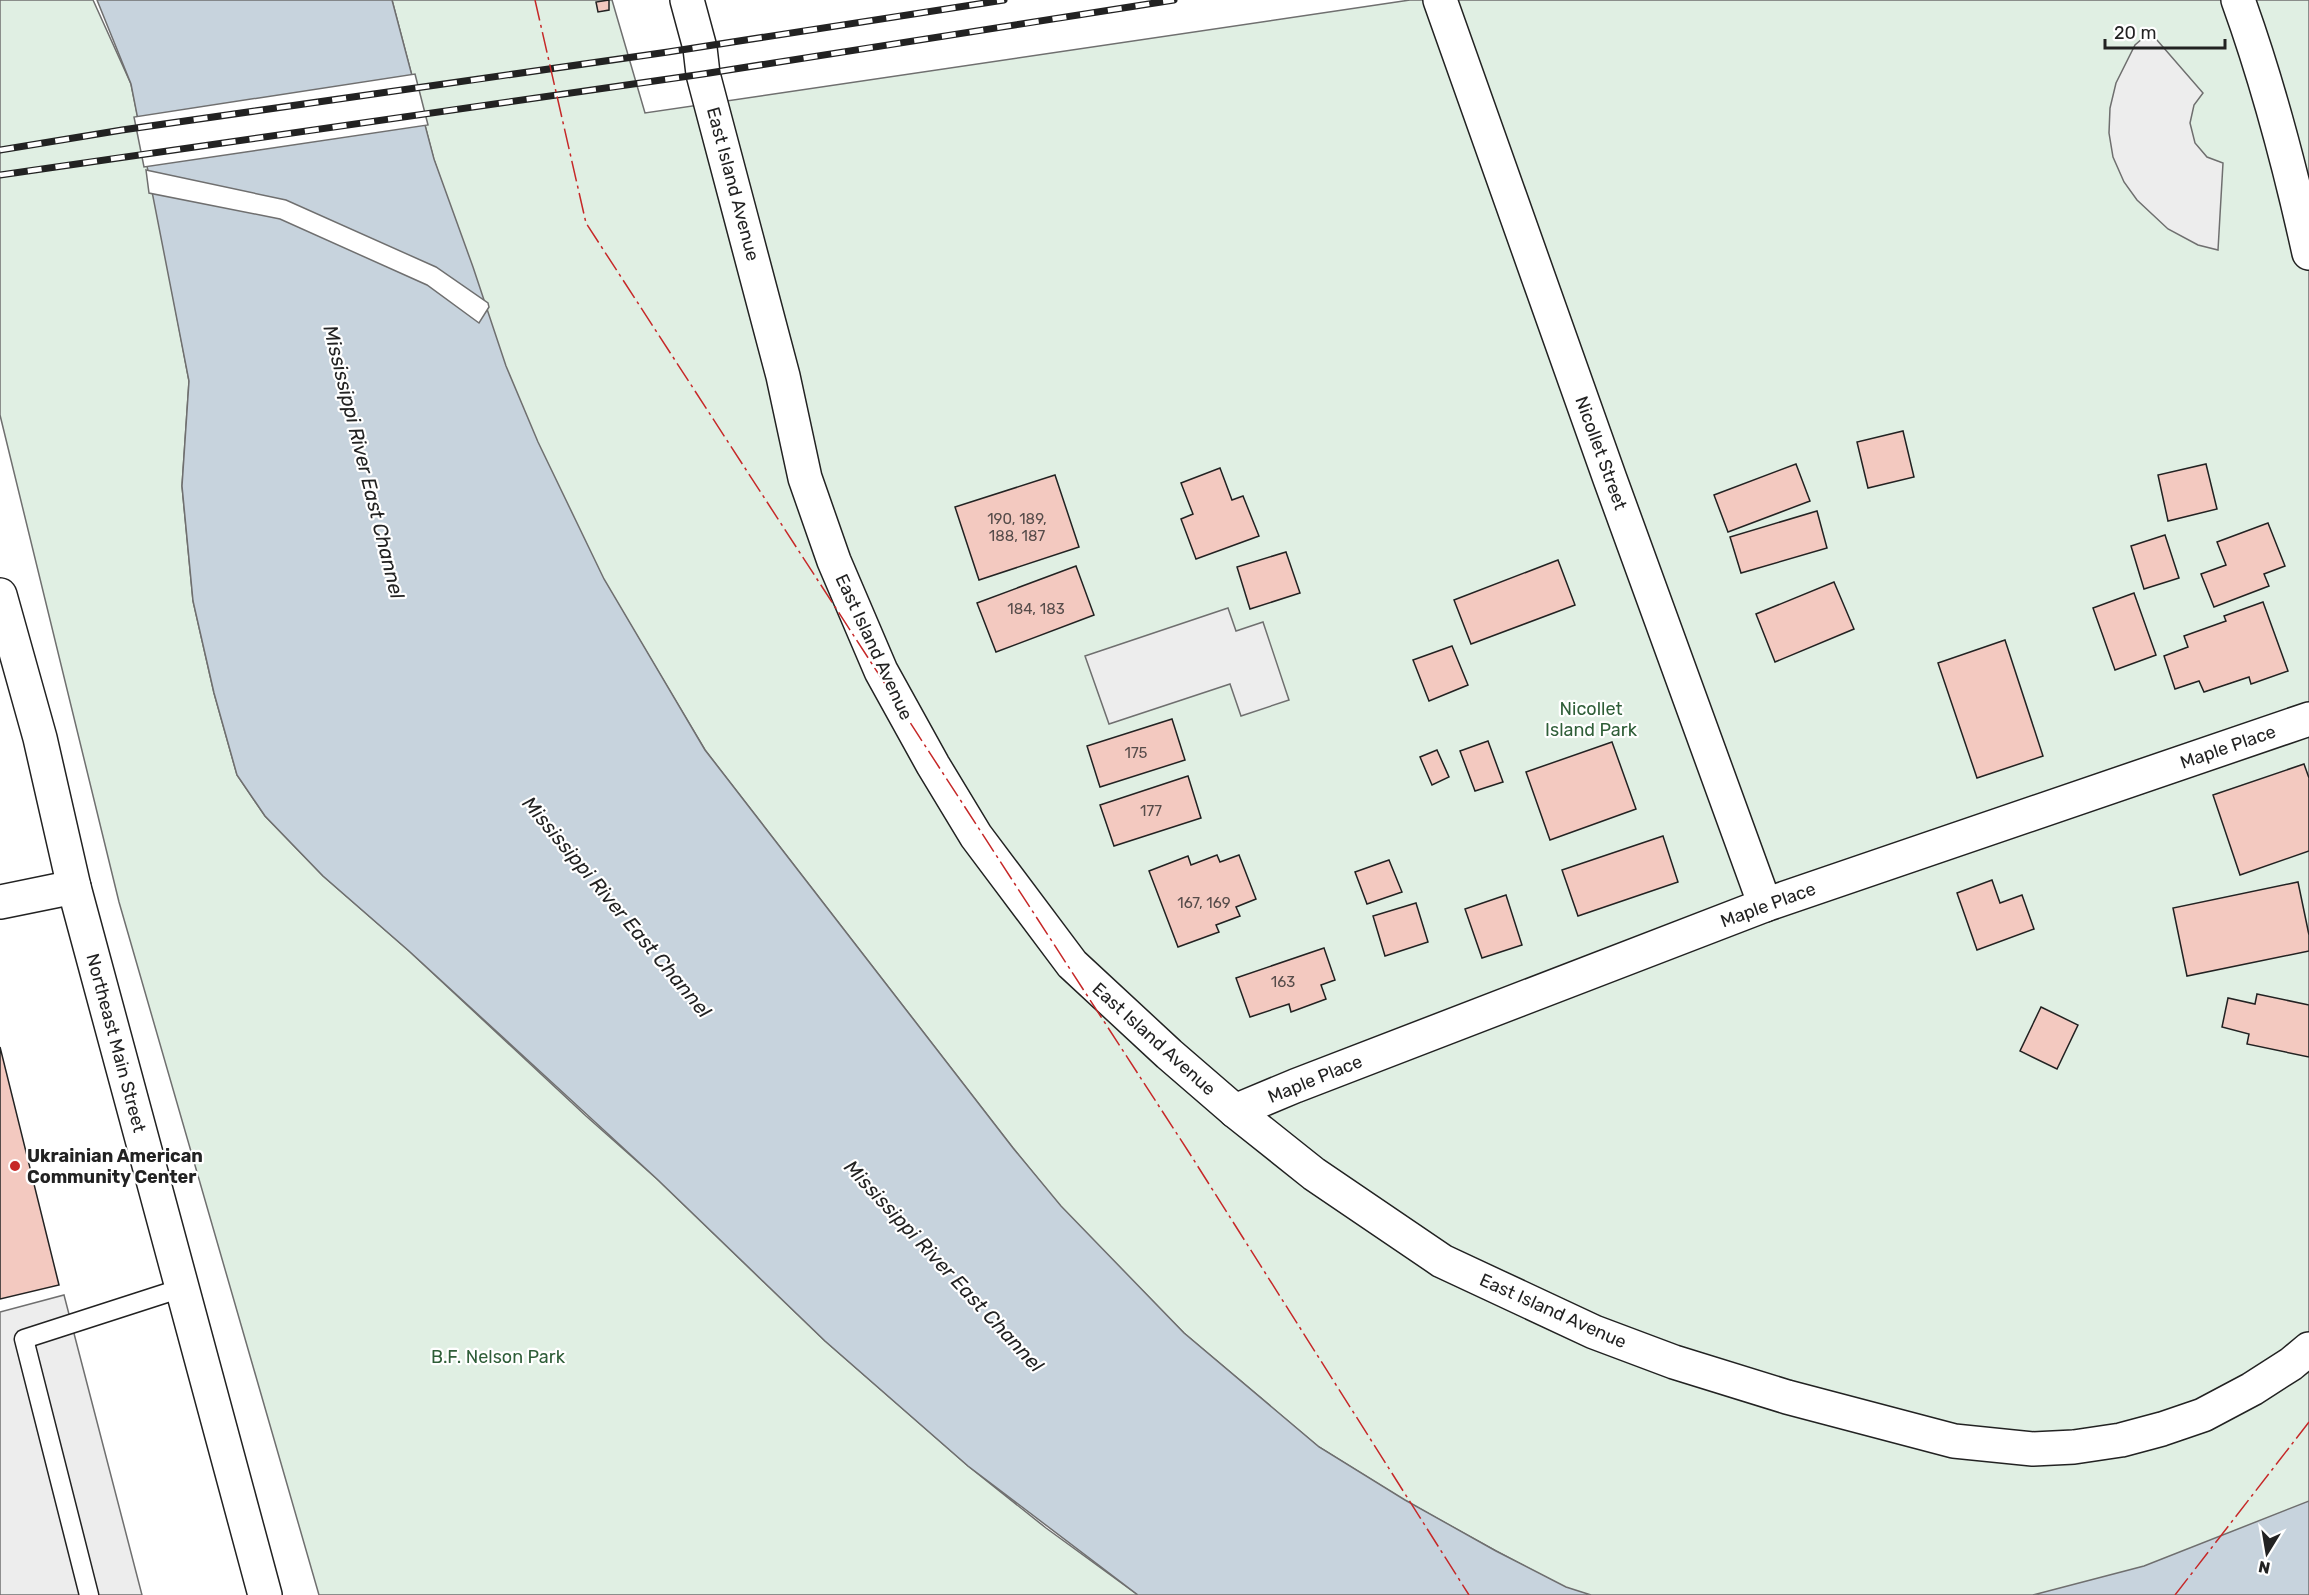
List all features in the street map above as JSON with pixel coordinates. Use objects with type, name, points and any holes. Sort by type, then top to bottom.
[{"type":"street","name":"East Island Avenue","points":[[687,0],[700,48],[703,74],[783,376],[805,478],[834,561],[882,671],[933,765],[976,836],[1072,964],[1235,1112],[1314,1174],[1442,1261],[1594,1332],[1674,1362],[1787,1397],[1921,1434],[1995,1447],[2032,1449],[2074,1447],[2121,1440],[2162,1430],[2203,1415],[2252,1389],[2291,1364],[2309,1349]]},
{"type":"street","name":"Nicollet Street","points":[[1440,0],[1610,479],[1765,905]]},
{"type":"street","points":[[2238,0],[2257,52],[2291,172],[2309,253]]},
{"type":"street","name":"Northeast Main Street","points":[[0,595],[40,738],[74,887],[265,1595]]},
{"type":"street","name":"Maple Place","points":[[1235,1112],[1295,1086],[1765,905],[2309,719]]},
{"type":"street","points":[[0,902],[74,887]]},
{"type":"lane","points":[[89,1595],[24,1339],[182,1288]]},
{"type":"green space","name":"B.F. Nelson Park","points":[[0,0],[93,0],[131,84],[189,381],[182,486],[193,601],[214,693],[237,775],[265,816],[323,876],[409,951],[657,1179],[825,1341],[968,1466],[1046,1528],[1138,1595],[319,1595],[119,902],[0,415]]},
{"type":"green space","name":"Nicollet Island Park","points":[[392,0],[612,0],[645,113],[1410,0],[2309,0],[2309,1502],[2144,1567],[2036,1595],[1589,1595],[1566,1588],[1496,1551],[1404,1500],[1319,1447],[1184,1333],[1061,1207],[705,750],[603,579],[537,443],[505,366],[434,160]]},
{"type":"shaded area","points":[[2150,32],[2203,93],[2194,105],[2190,123],[2195,143],[2207,157],[2223,163],[2218,250],[2198,245],[2168,229],[2137,200],[2124,182],[2113,157],[2109,133],[2110,108],[2116,83],[2135,45]]},
{"type":"shaded area","points":[[1228,608],[1236,631],[1263,622],[1289,700],[1241,716],[1230,684],[1109,724],[1085,656]]},
{"type":"shaded area","points":[[64,1295],[142,1595],[0,1595],[0,1312]]},
{"type":"water","name":"Mississippi River East Channel","points":[[97,0],[392,0],[434,159],[506,366],[538,442],[604,579],[705,750],[1013,1148],[1061,1206],[1184,1333],[1319,1447],[1405,1500],[1496,1551],[1566,1587],[1591,1595],[1138,1595],[968,1466],[825,1341],[657,1179],[409,951],[323,876],[265,816],[237,775],[214,693],[193,601],[182,486],[189,381],[131,84]]},
{"type":"water","points":[[2309,1501],[2309,1595],[2033,1595],[2144,1566]]},
{"type":"pier","points":[[415,74],[428,125],[144,167],[134,117]]},
{"type":"pier","points":[[146,170],[286,200],[436,267],[488,303],[489,307],[479,323],[427,285],[280,219],[149,193]]},
{"type":"building","points":[[609,0],[609,10],[598,12],[596,2]]},
{"type":"building","points":[[1903,431],[1914,477],[1868,488],[1857,442]]},
{"type":"building","points":[[1796,464],[1810,501],[1728,532],[1714,495]]},
{"type":"building","points":[[2206,464],[2217,509],[2168,521],[2158,475]]},
{"type":"building","points":[[1220,468],[1232,500],[1243,496],[1259,536],[1196,559],[1181,519],[1193,514],[1181,483]]},
{"type":"building","points":[[1055,475],[1079,547],[979,580],[955,507]]},
{"type":"building","points":[[1817,511],[1827,548],[1741,573],[1730,537]]},
{"type":"building","points":[[2268,523],[2285,566],[2264,574],[2269,586],[2214,607],[2201,574],[2226,565],[2217,542]]},
{"type":"building","points":[[2165,535],[2179,578],[2144,589],[2131,546]]},
{"type":"building","points":[[1286,552],[1300,593],[1250,609],[1237,567]]},
{"type":"building","points":[[1558,560],[1575,605],[1471,644],[1454,600]]},
{"type":"building","points":[[1076,566],[1094,615],[996,652],[977,603]]},
{"type":"building","points":[[1834,582],[1854,629],[1775,662],[1756,614]]},
{"type":"building","points":[[2134,593],[2156,655],[2115,670],[2093,608]]},
{"type":"building","points":[[2263,602],[2288,671],[2251,684],[2249,677],[2204,692],[2199,681],[2175,689],[2164,656],[2188,647],[2184,636],[2226,621],[2224,616]]},
{"type":"building","points":[[2005,640],[2043,756],[1977,778],[1938,663]]},
{"type":"building","points":[[1452,646],[1468,685],[1429,701],[1413,660]]},
{"type":"building","points":[[1172,719],[1185,760],[1100,787],[1087,746]]},
{"type":"building","points":[[1488,741],[1503,782],[1475,791],[1460,751]]},
{"type":"building","points":[[1612,742],[1636,809],[1550,840],[1526,772]]},
{"type":"building","points":[[1437,750],[1449,777],[1432,785],[1420,757]]},
{"type":"building","points":[[2304,764],[2309,778],[2309,851],[2240,875],[2213,795]]},
{"type":"building","points":[[1188,776],[1201,818],[1114,846],[1100,805]]},
{"type":"building","points":[[1663,836],[1678,882],[1578,916],[1562,870]]},
{"type":"building","points":[[1217,855],[1220,862],[1239,855],[1256,899],[1236,907],[1240,916],[1216,925],[1219,932],[1178,947],[1149,871],[1188,856],[1191,865]]},
{"type":"building","points":[[1389,860],[1402,892],[1367,904],[1355,872]]},
{"type":"building","points":[[1992,880],[2000,903],[2022,895],[2034,929],[1977,950],[1957,893]]},
{"type":"building","points":[[2298,882],[2309,935],[2309,951],[2187,976],[2173,908]]},
{"type":"building","points":[[1506,895],[1522,945],[1482,958],[1465,909]]},
{"type":"building","points":[[1416,903],[1428,942],[1385,956],[1373,916]]},
{"type":"building","points":[[1324,948],[1335,980],[1321,985],[1326,999],[1291,1012],[1289,1004],[1250,1017],[1236,978]]},
{"type":"building","points":[[2257,994],[2309,1005],[2309,1057],[2247,1044],[2249,1034],[2222,1027],[2228,998],[2255,1004]]},
{"type":"building","points":[[2041,1007],[2078,1025],[2057,1069],[2020,1051]]},
{"type":"building","name":"Ukrainian American Community Center","points":[[0,1047],[59,1285],[0,1299]]},
{"type":"railway","points":[[0,150],[1004,0]]},
{"type":"railway","points":[[0,175],[703,74],[1174,0]]},
{"type":"power","points":[[535,0],[586,223],[1190,1154],[1469,1595]]},
{"type":"power","points":[[2175,1595],[2309,1422]]},
{"type":"place","name":"Ukrainian American Community Center","points":[[15,1166]]}]
